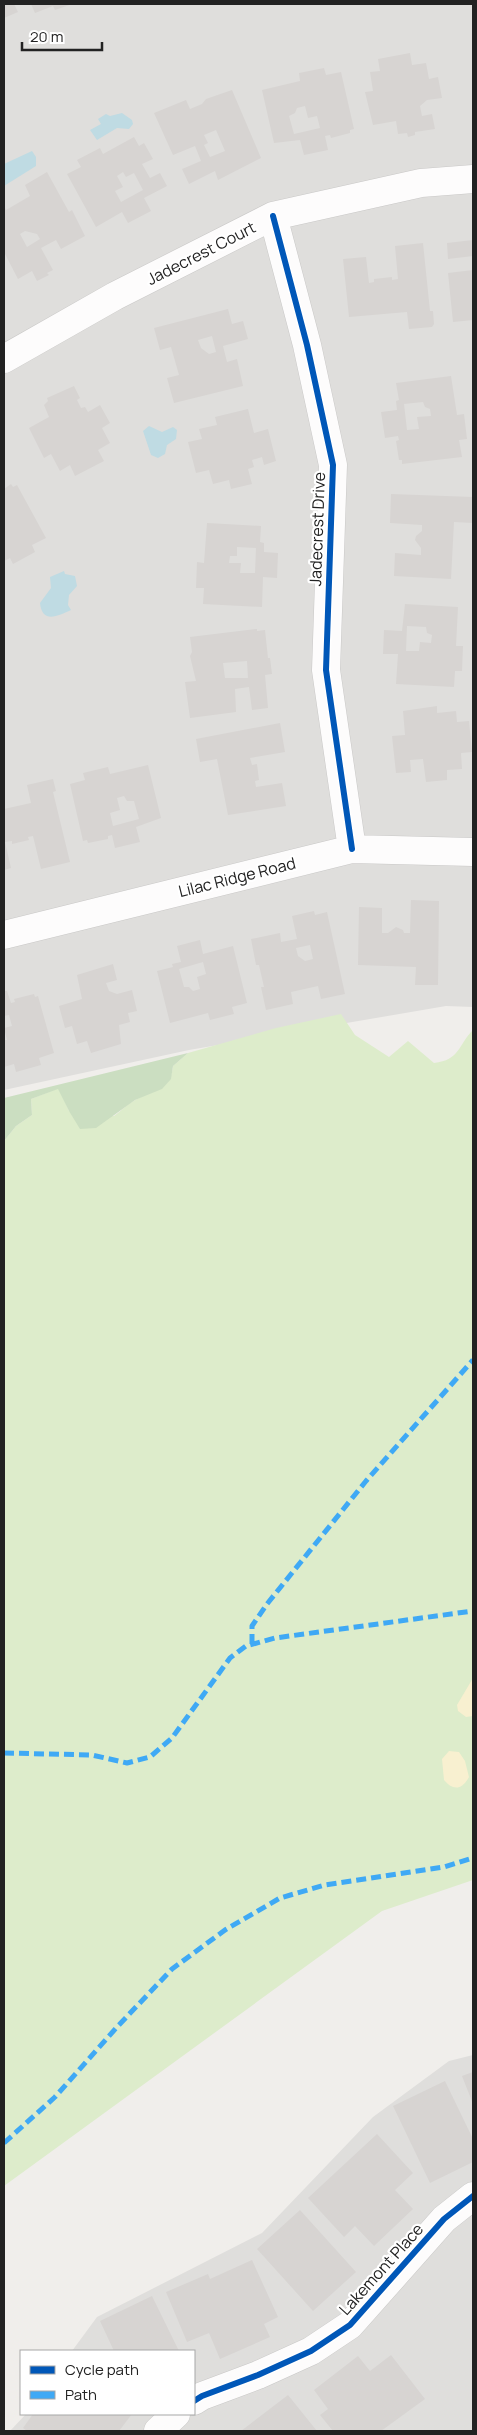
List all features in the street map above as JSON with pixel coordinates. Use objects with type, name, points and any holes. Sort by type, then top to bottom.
[{"type":"street","name":"Jadecrest Court","points":[[4,359],[115,296],[273,216],[421,183],[473,179]]},
{"type":"street","name":"Jadecrest Drive","points":[[273,216],[307,345],[333,465],[326,670],[352,848]]},
{"type":"street","name":"Lilac Ridge Road","points":[[4,934],[352,848],[473,852]]},
{"type":"street","name":"Lakemont Place","points":[[195,2401],[202,2396],[258,2375],[312,2351],[350,2325],[444,2219],[473,2196]]},
{"type":"street","points":[[158,2431],[175,2415]]},
{"type":"shaded area","points":[[4,4],[473,4],[473,1007],[446,1006],[189,1050],[4,1090]]},
{"type":"shaded area","points":[[473,2055],[473,2431],[10,2431],[25,2415],[195,2415],[195,2350],[73,2350],[97,2317],[262,2233],[373,2117],[449,2061]]},
{"type":"green space","points":[[341,1014],[355,1035],[389,1057],[408,1041],[434,1063],[449,1059],[454,1055],[473,1030],[473,1880],[382,1911],[4,2186],[4,1141],[16,1126],[32,1115],[31,1099],[59,1088],[69,1111],[114,1116],[134,1101],[165,1085],[169,1080],[173,1066],[188,1053],[276,1028]]},
{"type":"green space","points":[[188,1053],[173,1066],[171,1079],[162,1089],[135,1100],[96,1128],[80,1129],[58,1089],[31,1099],[32,1115],[16,1126],[4,1141],[4,1098]]},
{"type":"sand","points":[[473,1678],[473,1716],[466,1717],[458,1711],[457,1705]]},
{"type":"sand","points":[[449,1751],[459,1752],[465,1761],[469,1777],[457,1788],[447,1784],[444,1780],[442,1759]]},
{"type":"water","points":[[122,113],[132,120],[133,124],[129,129],[117,128],[97,140],[90,130],[101,124],[98,119],[106,114],[110,116]]},
{"type":"water","points":[[32,151],[36,157],[36,166],[4,186],[4,164]]},
{"type":"water","points":[[149,426],[162,432],[173,427],[177,430],[176,439],[167,445],[165,454],[158,458],[151,455],[143,431]]},
{"type":"water","points":[[64,571],[65,574],[75,576],[77,586],[69,595],[68,605],[71,610],[56,616],[47,616],[41,610],[40,603],[51,588],[50,577]]},
{"type":"building","points":[[4,4],[14,4],[18,12],[4,18]]},
{"type":"building","points":[[31,4],[72,4],[55,10],[53,6],[35,13]]},
{"type":"building","points":[[410,53],[412,65],[426,63],[429,79],[438,77],[442,98],[427,100],[420,106],[422,116],[432,114],[435,129],[415,132],[415,135],[408,137],[407,133],[398,134],[396,121],[373,125],[365,92],[373,91],[370,72],[380,71],[378,59]]},
{"type":"building","points":[[324,68],[326,75],[341,72],[354,129],[350,130],[350,133],[331,138],[330,135],[325,136],[328,150],[304,155],[300,140],[274,143],[262,90],[300,81],[299,73]],"holes":[[[305,106],[308,118],[317,116],[320,128],[294,134],[289,116],[295,113],[297,108]]]},
{"type":"building","points":[[232,90],[261,158],[218,180],[215,171],[189,184],[182,169],[201,161],[195,146],[173,155],[154,113],[186,100],[190,109],[202,104],[206,99]],"holes":[[[216,130],[225,151],[210,157],[204,145],[208,143],[204,135]]]},
{"type":"building","points":[[134,137],[139,146],[144,143],[153,159],[142,164],[150,178],[160,173],[167,186],[144,198],[151,211],[128,223],[122,212],[96,227],[67,174],[81,167],[77,160],[100,148],[103,154]],"holes":[[[123,172],[126,177],[134,173],[143,190],[121,202],[115,191],[123,187],[117,176]]]},
{"type":"building","points":[[47,172],[69,212],[72,210],[85,236],[61,249],[56,240],[41,248],[53,270],[47,273],[49,275],[37,281],[32,271],[18,279],[4,252],[4,206],[6,210],[30,196],[25,185]],"holes":[[[25,231],[37,234],[40,239],[27,247],[20,234]]]},
{"type":"building","points":[[473,240],[473,256],[448,259],[447,243]]},
{"type":"building","points":[[423,243],[430,311],[433,311],[434,324],[432,327],[409,329],[407,312],[349,317],[343,259],[366,257],[369,283],[374,282],[374,279],[392,277],[392,280],[398,279],[395,246]]},
{"type":"building","points":[[473,270],[473,320],[453,322],[448,273]]},
{"type":"building","points":[[228,309],[232,324],[243,321],[248,339],[223,346],[227,362],[237,359],[243,386],[174,403],[167,378],[179,375],[171,347],[160,350],[154,328]],"holes":[[[212,336],[216,352],[209,354],[201,348],[198,340]]]},
{"type":"building","points":[[451,376],[457,415],[464,414],[467,439],[459,440],[462,457],[402,464],[402,460],[399,460],[396,441],[399,440],[398,436],[385,438],[381,412],[397,410],[396,401],[399,400],[396,383]],"holes":[[[423,402],[425,407],[430,409],[431,416],[417,417],[419,429],[407,430],[404,404]]]},
{"type":"building","points":[[74,386],[80,398],[77,400],[81,408],[85,407],[88,412],[100,405],[110,423],[102,428],[110,443],[98,450],[104,461],[75,476],[70,465],[60,471],[51,454],[44,458],[29,428],[49,417],[44,405],[48,401],[47,398]]},
{"type":"building","points":[[248,409],[254,433],[268,429],[276,461],[264,465],[262,457],[252,460],[254,467],[248,469],[252,484],[231,489],[229,480],[213,484],[209,470],[196,473],[188,442],[202,439],[199,429],[217,425],[215,417]]},
{"type":"building","points":[[11,484],[13,487],[17,485],[46,538],[32,545],[35,552],[13,564],[10,558],[4,561],[4,489]]},
{"type":"building","points":[[391,494],[473,497],[473,523],[454,522],[451,579],[394,576],[395,553],[421,555],[421,548],[415,540],[416,536],[422,531],[422,525],[390,523]]},
{"type":"building","points":[[207,523],[261,526],[260,542],[264,543],[264,552],[278,553],[277,578],[263,577],[262,607],[203,604],[204,588],[196,588],[197,562],[204,563]],"holes":[[[237,547],[256,548],[255,573],[240,573],[241,563],[229,563],[230,556],[237,556]]]},
{"type":"building","points":[[405,604],[458,607],[456,646],[463,646],[462,671],[455,671],[454,687],[396,684],[398,654],[383,654],[384,630],[402,631]],"holes":[[[407,626],[426,627],[427,633],[432,635],[431,643],[420,642],[419,651],[406,651]]]},
{"type":"building","points":[[257,629],[257,631],[265,630],[272,674],[265,675],[268,708],[252,710],[249,687],[235,689],[236,712],[190,718],[185,682],[196,681],[190,656],[192,652],[190,637]],"holes":[[[247,661],[248,678],[225,678],[223,663]]]},
{"type":"building","points":[[437,706],[437,713],[456,711],[457,722],[469,721],[472,752],[461,753],[462,769],[447,770],[447,780],[426,782],[423,759],[410,760],[411,772],[396,773],[392,736],[405,735],[403,711]]},
{"type":"building","points":[[280,723],[285,752],[250,758],[252,765],[257,764],[259,780],[255,781],[256,787],[282,783],[286,806],[228,815],[217,759],[200,762],[196,739]]},
{"type":"building","points":[[148,765],[161,818],[136,827],[140,842],[115,848],[112,835],[108,836],[108,839],[88,843],[87,840],[83,841],[70,784],[85,780],[83,773],[108,767],[110,774]],"holes":[[[124,796],[127,801],[134,801],[139,819],[113,826],[110,813],[120,810],[117,798]]]},
{"type":"building","points":[[53,779],[56,791],[53,792],[70,862],[41,869],[33,836],[28,837],[29,840],[12,844],[12,841],[5,842],[11,868],[4,870],[4,809],[31,803],[27,785]]},
{"type":"building","points":[[411,900],[439,901],[438,985],[415,985],[416,967],[358,965],[359,907],[382,908],[382,933],[388,933],[396,927],[403,930],[404,933],[410,933]]},
{"type":"building","points":[[314,911],[315,915],[327,912],[345,994],[321,999],[318,986],[291,992],[293,1004],[266,1010],[261,987],[264,987],[259,965],[256,965],[251,939],[280,933],[281,942],[297,939],[292,916]],"holes":[[[310,945],[313,959],[305,961],[298,956],[296,948]]]},
{"type":"building","points":[[200,940],[203,954],[233,946],[247,1003],[232,1007],[234,1014],[210,1020],[208,1013],[170,1023],[157,971],[173,967],[172,964],[181,962],[177,946]],"holes":[[[203,962],[206,974],[197,977],[200,989],[193,991],[189,987],[184,987],[179,969]]]},
{"type":"building","points":[[113,964],[117,980],[106,983],[109,991],[117,994],[132,990],[137,1011],[128,1013],[130,1022],[119,1025],[121,1044],[91,1053],[87,1041],[77,1044],[72,1026],[65,1028],[59,1006],[82,999],[77,975]]},
{"type":"building","points":[[4,991],[7,991],[11,1003],[15,1002],[14,999],[34,994],[35,997],[38,996],[54,1053],[39,1058],[41,1065],[16,1072],[14,1064],[4,1067],[4,1040],[7,1040],[4,1028],[12,1026],[9,1015],[4,1016]]},
{"type":"building","points":[[473,2072],[473,2104],[462,2076]]},
{"type":"building","points":[[445,2081],[473,2139],[473,2162],[430,2183],[393,2106]]},
{"type":"building","points":[[377,2134],[413,2173],[395,2190],[413,2209],[374,2246],[355,2226],[344,2237],[308,2198]]},
{"type":"building","points":[[300,2210],[356,2272],[313,2311],[257,2249]]},
{"type":"building","points":[[252,2260],[278,2317],[264,2324],[270,2337],[220,2359],[209,2333],[187,2342],[166,2292],[208,2274],[210,2279]]},
{"type":"building","points":[[152,2296],[179,2350],[114,2350],[100,2321]]},
{"type":"building","points":[[391,2355],[425,2399],[381,2431],[333,2431],[320,2415],[328,2409],[314,2390],[358,2356],[370,2371]]},
{"type":"building","points":[[288,2395],[317,2431],[241,2431]]},
{"type":"building","points":[[32,2415],[131,2415],[119,2431],[27,2431],[23,2428]]},
{"type":"marked path","points":[[252,1644],[252,1626],[267,1604],[366,1481],[473,1360]]},
{"type":"marked path","points":[[4,1753],[92,1755],[127,1763],[150,1757],[172,1738],[230,1658],[246,1646],[275,1638],[473,1611]]},
{"type":"marked path","points":[[4,2143],[55,2097],[172,1969],[225,1930],[280,1898],[325,1885],[444,1867],[473,1858]]},
{"type":"cycle path","points":[[273,216],[307,345],[333,465],[326,670],[352,849]]},
{"type":"cycle path","points":[[195,2400],[311,2351],[350,2325],[444,2219],[473,2196]]}]
